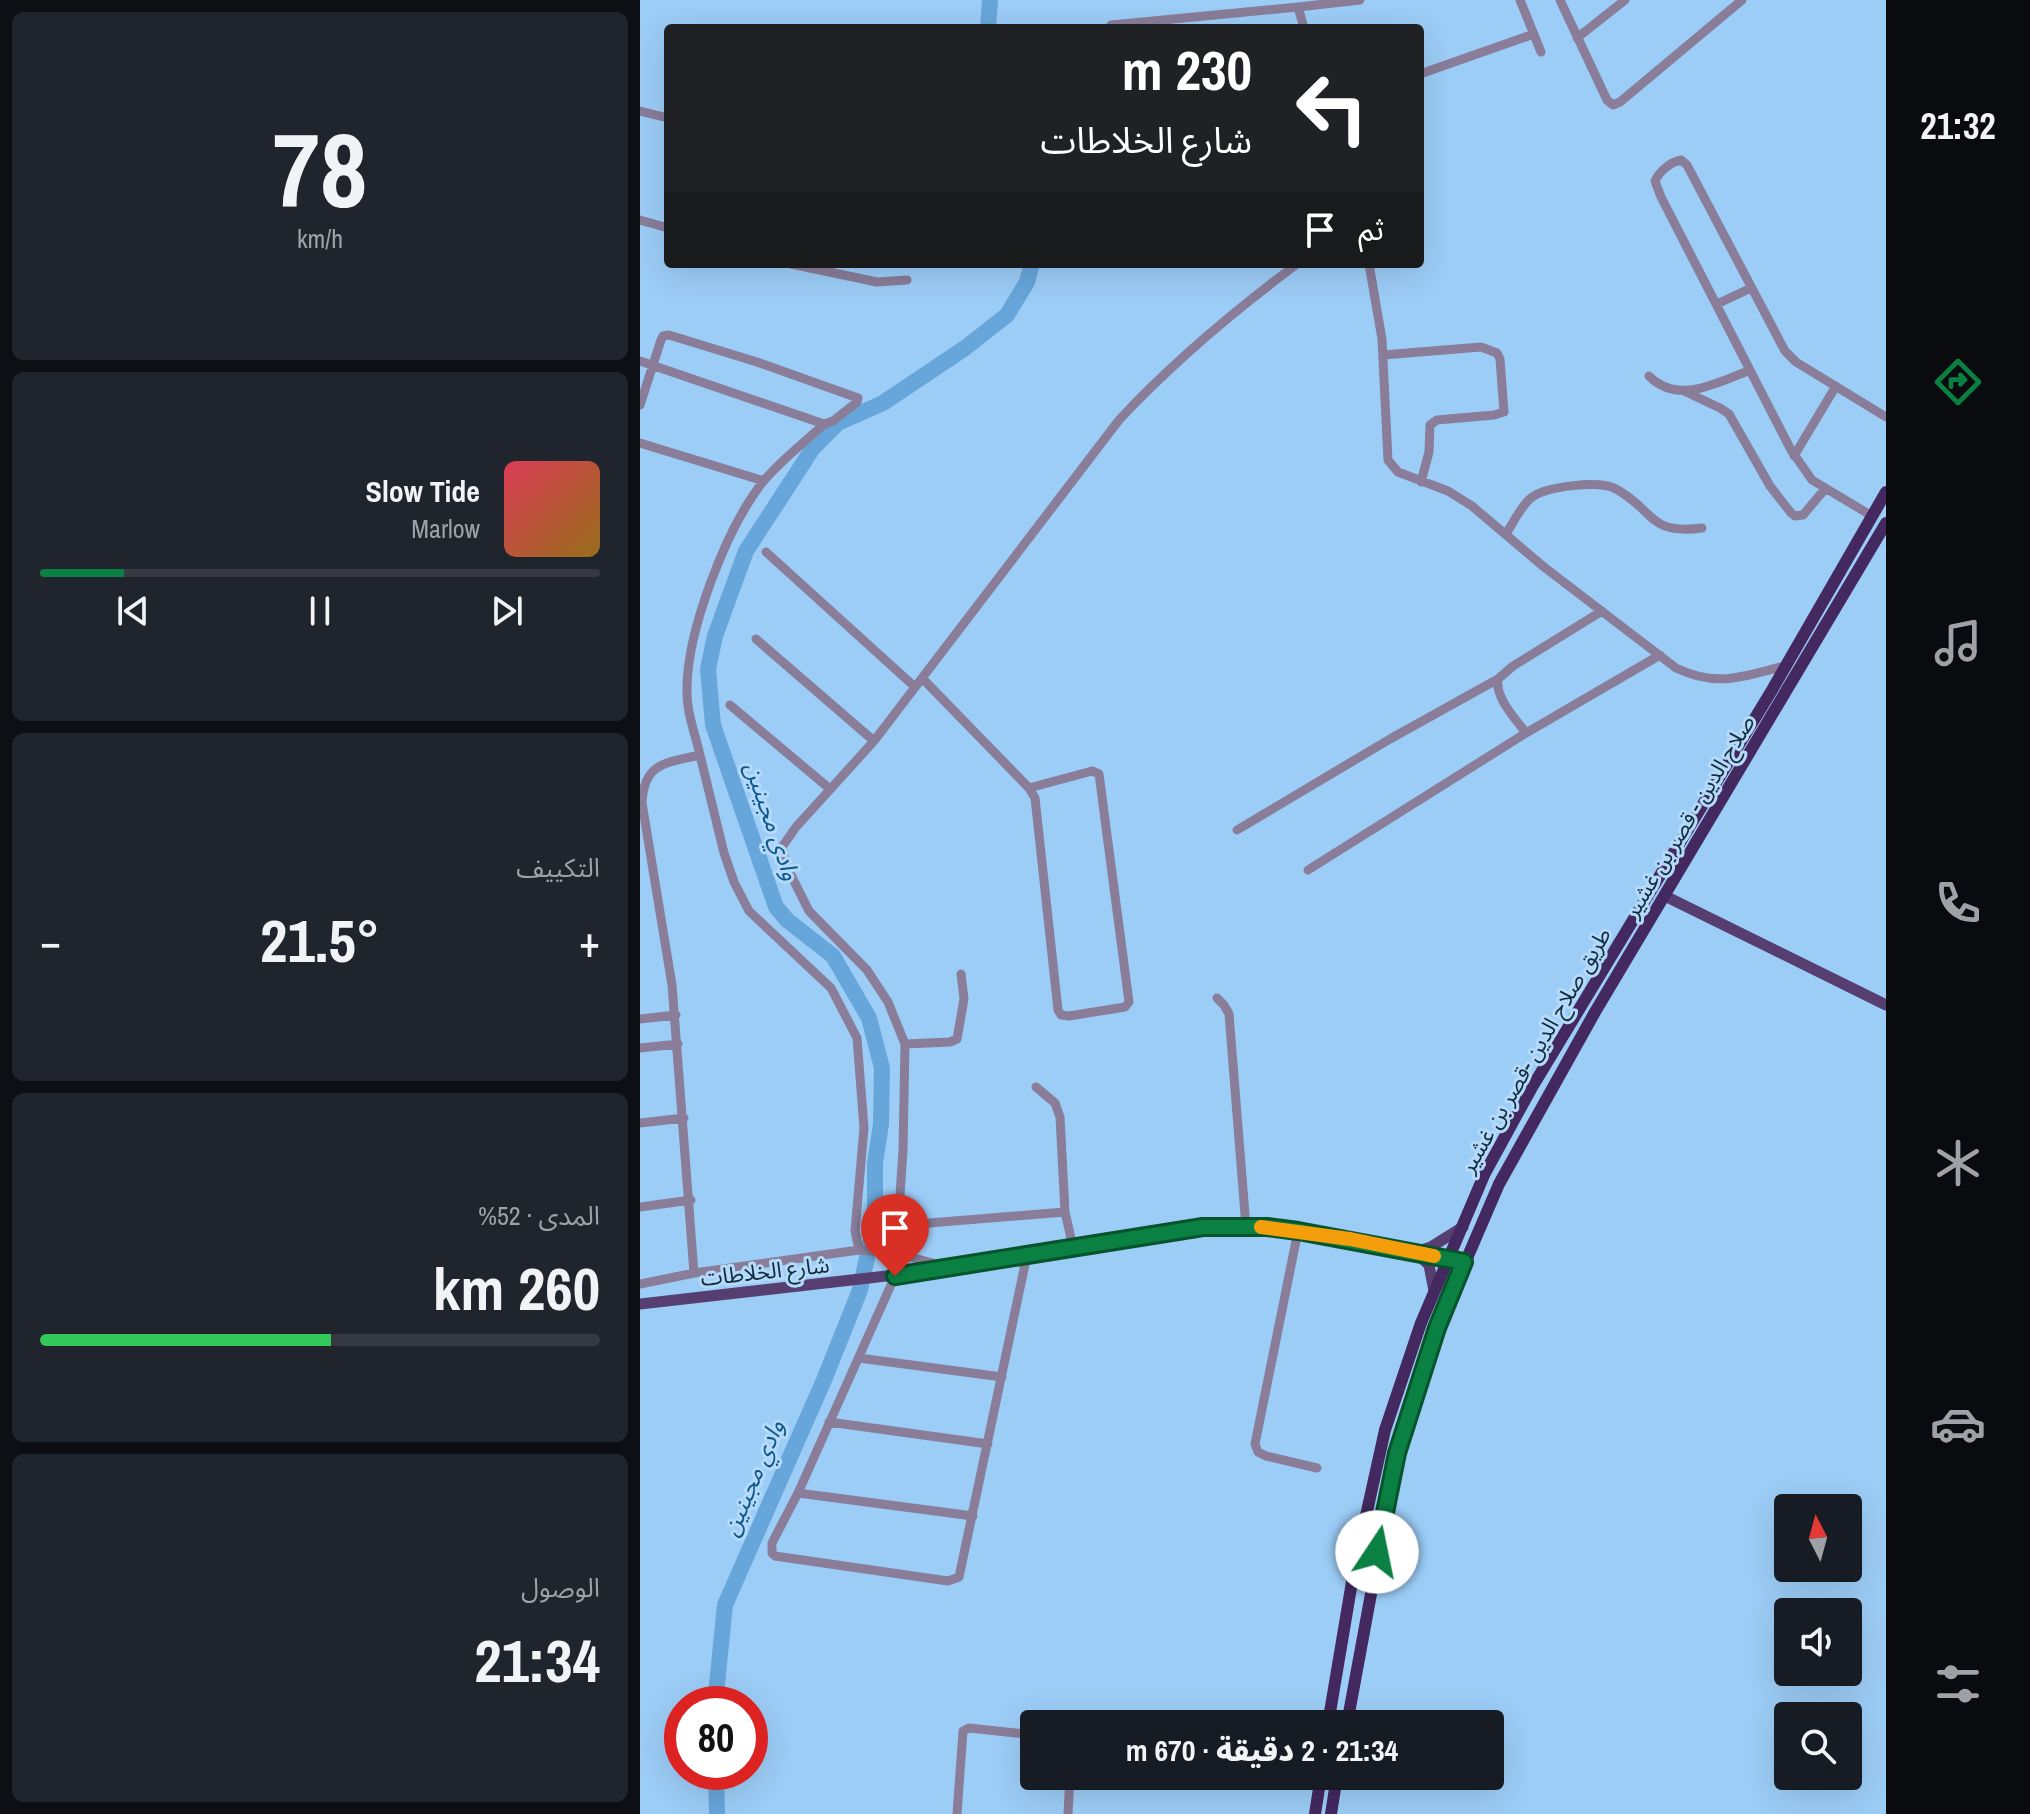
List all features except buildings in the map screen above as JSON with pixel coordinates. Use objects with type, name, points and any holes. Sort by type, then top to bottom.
[{"type":"highway","name":"طريق صلاح الدين -قصر بن غشير","points":[[1330,1710],[1376,1467],[1401,1381],[1434,1291],[1485,1173],[1531,1089],[1886,492]]},
{"type":"highway","name":"صلاح الدين - قصر بن غشير","points":[[1349,1710],[1397,1453],[1437,1328],[1499,1184],[1595,1012],[1886,523]]},
{"type":"highway","points":[[1485,1173],[1499,1184]]},
{"type":"highway","points":[[1318,1814],[1320,1790]]},
{"type":"highway","points":[[1331,1814],[1335,1790]]},
{"type":"main road","points":[[1665,896],[1886,1005]]},
{"type":"main road","name":"شارع الخلاطات","points":[[640,1304],[895,1276],[1203,1227],[1298,1231],[1464,1262]]},
{"type":"main road","points":[[1414,1252],[1431,1247],[1463,1227]]},
{"type":"main road","points":[[1414,1252],[1429,1265],[1434,1291]]},
{"type":"street","points":[[1119,24],[1271,5],[1360,0]]},
{"type":"street","points":[[1520,0],[1541,52]]},
{"type":"street","points":[[1560,0],[1607,100],[1613,105],[1742,0]]},
{"type":"street","points":[[1577,38],[1625,0]]},
{"type":"street","points":[[1303,4],[1304,24]]},
{"type":"street","points":[[1424,73],[1534,34]]},
{"type":"street","points":[[640,111],[664,117]]},
{"type":"street","points":[[1872,516],[1812,480],[1794,456],[1657,189],[1655,181],[1658,174],[1675,161],[1681,160],[1687,165],[1785,351],[1796,362],[1886,417]]},
{"type":"street","points":[[640,220],[664,227]]},
{"type":"street","points":[[810,268],[877,282],[907,280]]},
{"type":"street","points":[[1027,1255],[973,1516],[961,1570],[955,1581],[780,1558],[772,1553],[772,1543],[798,1493],[895,1276],[903,1151],[905,1044],[888,1002],[867,970],[809,911],[782,853],[785,841],[874,741],[1119,420],[1146,391],[1252,297],[1292,268]]},
{"type":"street","points":[[1370,268],[1383,355],[1388,460],[1398,472],[1448,491],[1472,506],[1676,668],[1711,680],[1726,681],[1785,666]]},
{"type":"street","points":[[1717,304],[1751,288]]},
{"type":"street","points":[[640,405],[661,340],[669,335],[771,366],[858,398],[833,421],[824,424],[764,481],[736,523],[708,592],[693,646],[687,689],[688,708],[734,882],[749,911],[831,988],[857,1038],[864,1128],[855,1231],[859,1250]]},
{"type":"street","points":[[1383,355],[1481,347],[1497,353],[1500,359],[1504,412],[1437,420],[1430,425],[1429,452],[1421,482]]},
{"type":"street","points":[[640,361],[824,424]]},
{"type":"street","points":[[1649,376],[1669,390],[1684,391],[1708,387],[1748,371]]},
{"type":"street","points":[[1794,456],[1836,386]]},
{"type":"street","points":[[1684,391],[1729,414],[1770,486],[1795,516],[1803,515],[1825,489]]},
{"type":"street","points":[[640,443],[764,481]]},
{"type":"street","points":[[1506,534],[1532,497],[1594,483],[1612,486],[1664,527],[1674,530],[1702,528]]},
{"type":"street","points":[[766,552],[918,683],[1029,788],[1036,802],[1058,1010],[1061,1015],[1069,1016],[1125,1007],[1129,1002],[1099,774],[1092,771],[1029,788]]},
{"type":"street","points":[[1237,830],[1498,679],[1513,666],[1602,611]]},
{"type":"street","points":[[756,639],[874,741]]},
{"type":"street","points":[[1308,870],[1526,733],[1660,655]]},
{"type":"street","points":[[1498,679],[1496,685],[1506,706],[1526,733]]},
{"type":"street","points":[[730,705],[830,789]]},
{"type":"street","points":[[694,1273],[676,1015],[660,901],[643,825],[643,791],[648,775],[663,764],[700,755]]},
{"type":"street","points":[[905,1044],[957,1039],[964,999],[961,974]]},
{"type":"street","points":[[1217,998],[1229,1014],[1246,1227]]},
{"type":"street","points":[[640,1019],[676,1015]]},
{"type":"street","points":[[640,1048],[678,1044]]},
{"type":"street","points":[[1036,1087],[1055,1103],[1060,1117],[1065,1212],[1073,1247]]},
{"type":"street","points":[[640,1123],[684,1118]]},
{"type":"street","points":[[640,1207],[691,1200]]},
{"type":"street","points":[[917,1224],[1065,1212]]},
{"type":"street","points":[[1298,1231],[1255,1444],[1258,1452],[1266,1456],[1317,1468]]},
{"type":"street","points":[[640,1284],[694,1273],[859,1250],[896,1253],[950,1268]]},
{"type":"street","points":[[859,1358],[1002,1377]]},
{"type":"street","points":[[829,1422],[988,1444]]},
{"type":"street","points":[[798,1493],[973,1516]]},
{"type":"street","points":[[957,1814],[963,1731],[974,1728],[1020,1733]]},
{"type":"street","points":[[1068,1814],[1069,1790]]},
{"type":"waterway","name":"وادي مجينين","points":[[988,24],[990,0]]},
{"type":"waterway","name":"وادي مجينين","points":[[717,1686],[725,1605],[860,1290],[875,1221],[875,1163],[881,1124],[882,1068],[869,1018],[833,956],[787,920],[776,907],[713,725],[708,669],[715,636],[746,551],[813,448],[838,423],[883,403],[965,348],[1007,315],[1027,282],[1031,268]]},
{"type":"waterway","name":"وادي مجينين","points":[[716,1790],[717,1814]]},
{"type":"slow traffic","points":[[1261,1227],[1350,1239],[1434,1256]]},
{"type":"route","points":[[895,1276],[1203,1227],[1267,1227],[1298,1231],[1464,1262],[1437,1328],[1397,1453],[1377,1552]]}]
